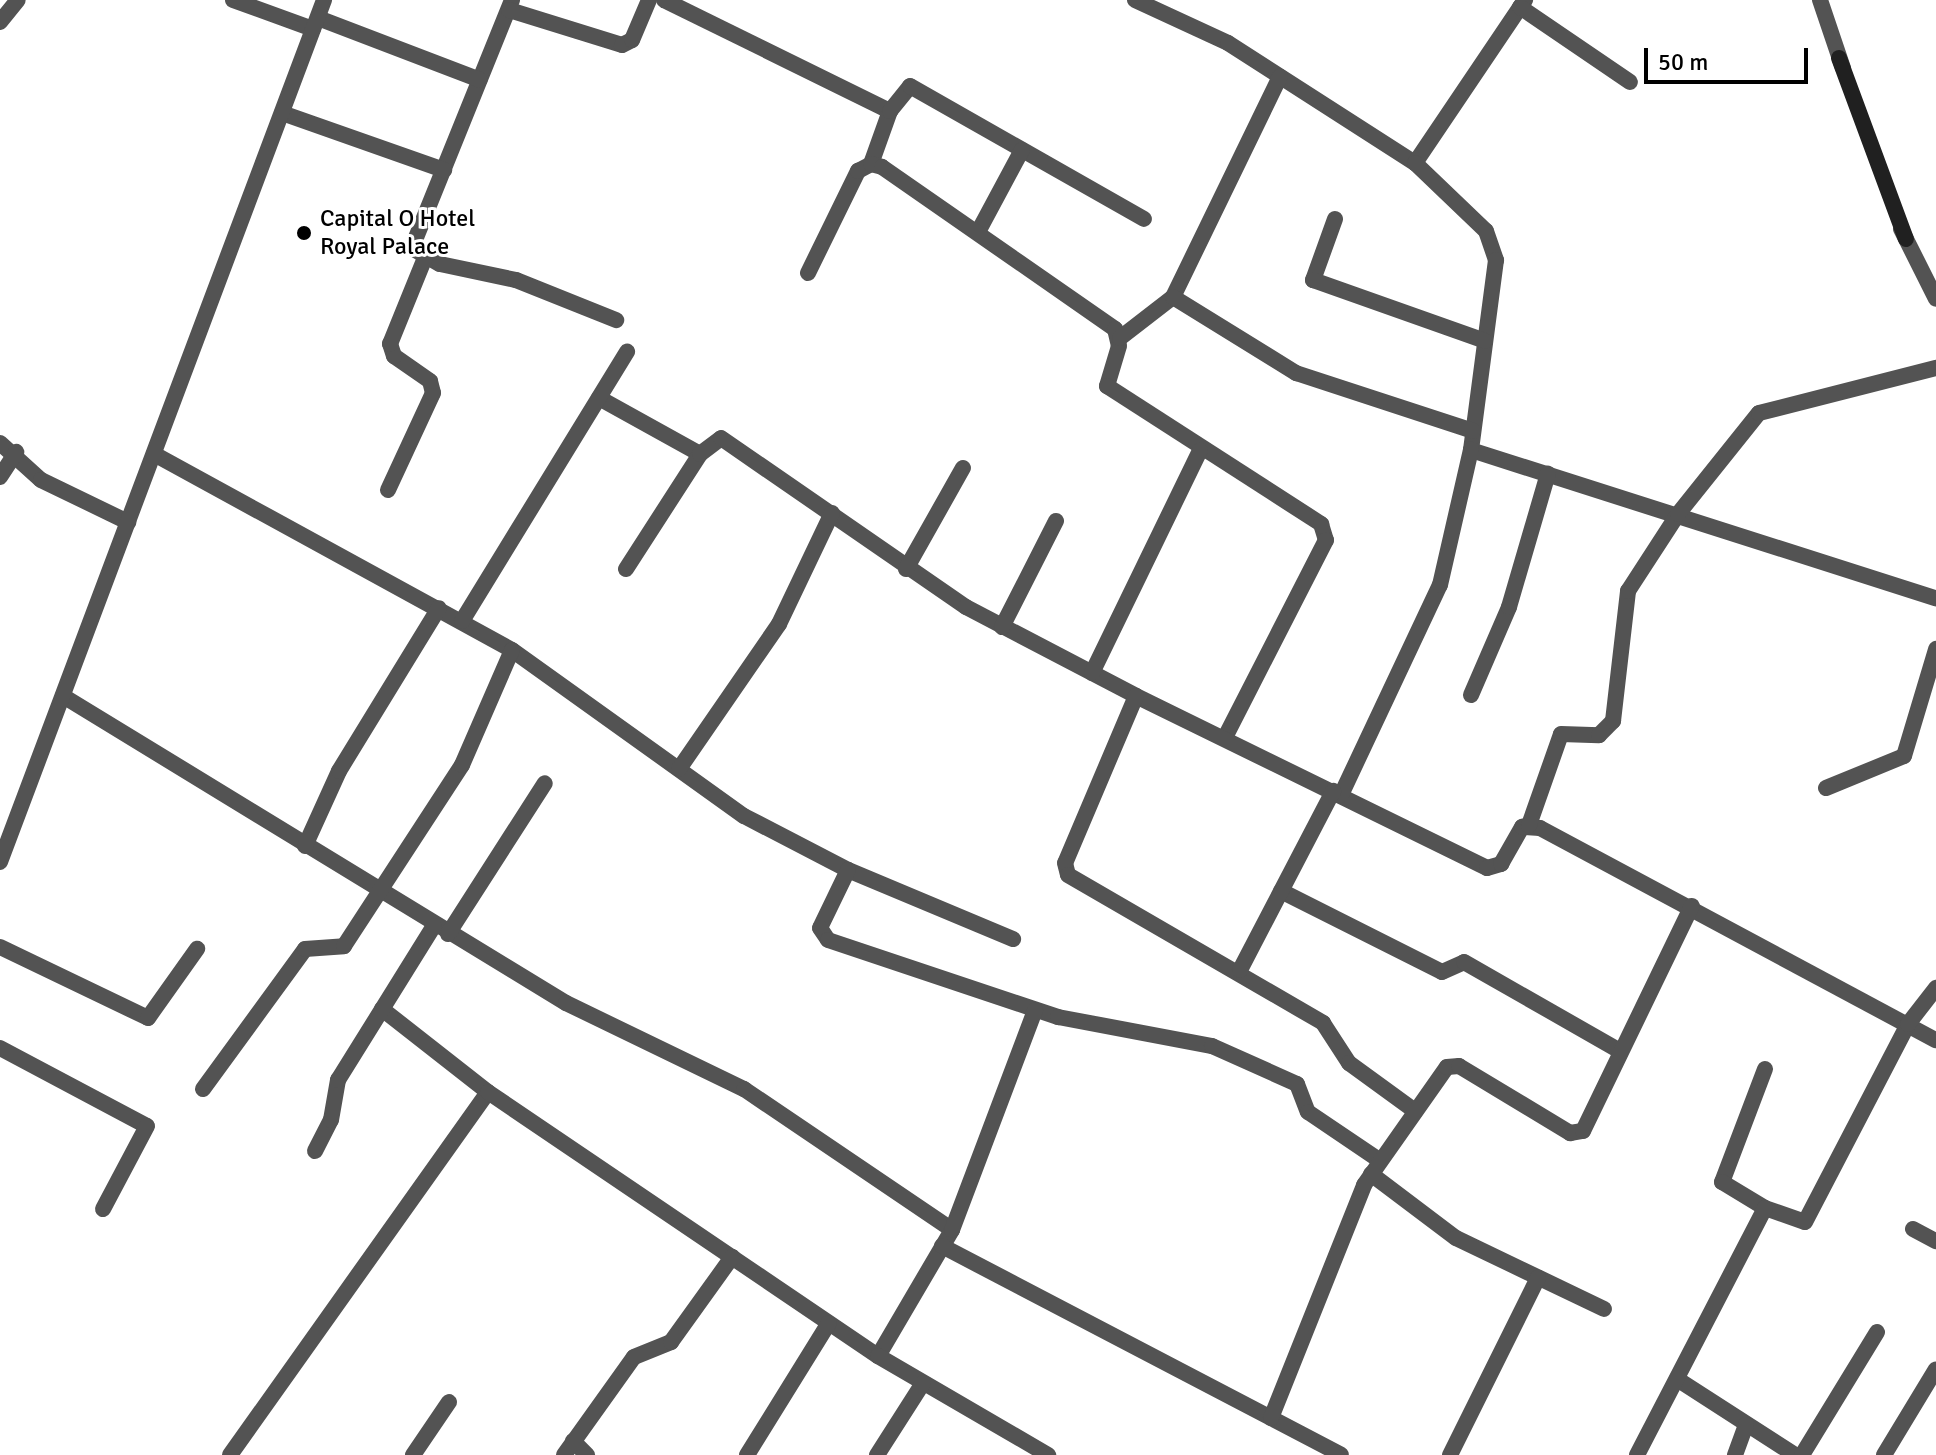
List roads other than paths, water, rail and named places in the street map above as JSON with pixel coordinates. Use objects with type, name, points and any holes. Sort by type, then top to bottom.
[{"type":"main road","points":[[1839,58],[1906,239]]},
{"type":"street","points":[[0,22],[18,0]]},
{"type":"street","points":[[233,0],[316,24],[480,80]]},
{"type":"street","points":[[0,862],[324,0]]},
{"type":"street","points":[[616,320],[516,280],[425,258],[414,252],[412,241],[510,5],[622,45],[632,40],[649,0]]},
{"type":"street","points":[[664,0],[890,111]]},
{"type":"street","points":[[1135,0],[1228,43],[1415,163],[1486,231],[1496,260],[1471,450],[1440,585],[1337,793],[1240,970]]},
{"type":"street","points":[[1820,0],[1839,58]]},
{"type":"street","points":[[1415,163],[1522,4],[1630,82]]},
{"type":"street","points":[[1225,737],[1326,531],[1200,451],[1107,386],[1120,338],[1173,297],[1280,77]]},
{"type":"street","points":[[808,273],[858,171],[871,164],[890,111],[910,86],[1144,219]]},
{"type":"street","points":[[282,113],[444,170]]},
{"type":"street","points":[[978,232],[1022,150]]},
{"type":"street","points":[[871,164],[978,232],[1120,338]]},
{"type":"street","points":[[1335,219],[1313,280],[1485,341]]},
{"type":"street","points":[[1906,239],[1936,299]]},
{"type":"street","points":[[388,490],[433,393],[430,381],[394,356],[390,344],[425,258]]},
{"type":"street","points":[[1173,297],[1296,373],[1473,431]]},
{"type":"street","points":[[462,621],[627,352]]},
{"type":"street","points":[[626,569],[700,454],[721,438],[832,513],[906,569],[1002,627],[1487,868],[1501,864],[1529,825],[1561,734],[1608,731],[1623,669],[1628,591],[1678,514],[1759,413],[1936,368]]},
{"type":"street","points":[[599,398],[700,454]]},
{"type":"street","points":[[0,443],[16,452],[41,480],[128,522]]},
{"type":"street","points":[[1471,450],[1936,598]]},
{"type":"street","points":[[1092,673],[1200,451]]},
{"type":"street","points":[[0,477],[16,452]]},
{"type":"street","points":[[154,454],[512,650],[744,816],[848,870],[1013,939]]},
{"type":"street","points":[[906,569],[963,468]]},
{"type":"street","points":[[1471,695],[1509,607],[1548,474]]},
{"type":"street","points":[[679,769],[779,624],[832,513]]},
{"type":"street","points":[[1002,627],[1056,521]]},
{"type":"street","points":[[305,846],[339,771],[439,608]]},
{"type":"street","points":[[1826,788],[1904,756],[1936,649]]},
{"type":"street","points":[[203,1089],[305,949],[340,950],[462,765],[512,650]]},
{"type":"street","points":[[63,696],[441,930],[566,1003],[744,1089],[952,1230]]},
{"type":"street","points":[[1136,696],[1065,870],[1240,970],[1323,1023],[1349,1063],[1415,1111]]},
{"type":"street","points":[[315,1151],[331,1120],[338,1080],[382,1009],[545,783]]},
{"type":"street","points":[[1529,825],[1692,906],[1936,1040]]},
{"type":"street","points":[[848,870],[822,920],[822,936],[1035,1010],[1177,1045],[1212,1046],[1288,1079],[1302,1091],[1308,1112],[1456,1238],[1604,1309]]},
{"type":"street","points":[[1281,891],[1442,972],[1464,962],[1620,1051]]},
{"type":"street","points":[[1271,1418],[1375,1167],[1415,1111],[1453,1065],[1579,1133],[1692,906]]},
{"type":"street","points":[[0,947],[148,1018],[197,949]]},
{"type":"street","points":[[1765,1069],[1722,1182],[1765,1208],[1797,1222],[1810,1219],[1908,1024],[1936,988]]},
{"type":"street","points":[[382,1009],[488,1092],[878,1356],[1048,1455]]},
{"type":"street","points":[[878,1356],[952,1230],[1035,1010]]},
{"type":"street","points":[[0,1048],[147,1126],[103,1209]]},
{"type":"street","points":[[230,1455],[488,1092]]},
{"type":"street","points":[[1637,1455],[1765,1208]]},
{"type":"street","points":[[1913,1229],[1936,1241]]},
{"type":"street","points":[[942,1246],[1341,1455]]},
{"type":"street","points":[[587,1455],[568,1448],[634,1357],[671,1342],[732,1257]]},
{"type":"street","points":[[1450,1455],[1538,1278]]},
{"type":"street","points":[[747,1455],[829,1323]]},
{"type":"street","points":[[1802,1455],[1877,1332]]},
{"type":"street","points":[[1884,1455],[1936,1369]]},
{"type":"street","points":[[1677,1379],[1795,1455]]},
{"type":"street","points":[[877,1455],[923,1383]]},
{"type":"street","points":[[413,1455],[449,1402]]},
{"type":"street","points":[[1735,1455],[1746,1425]]},
{"type":"place","name":"Capital O Hotel Royal Palace","points":[[304,233]]}]
